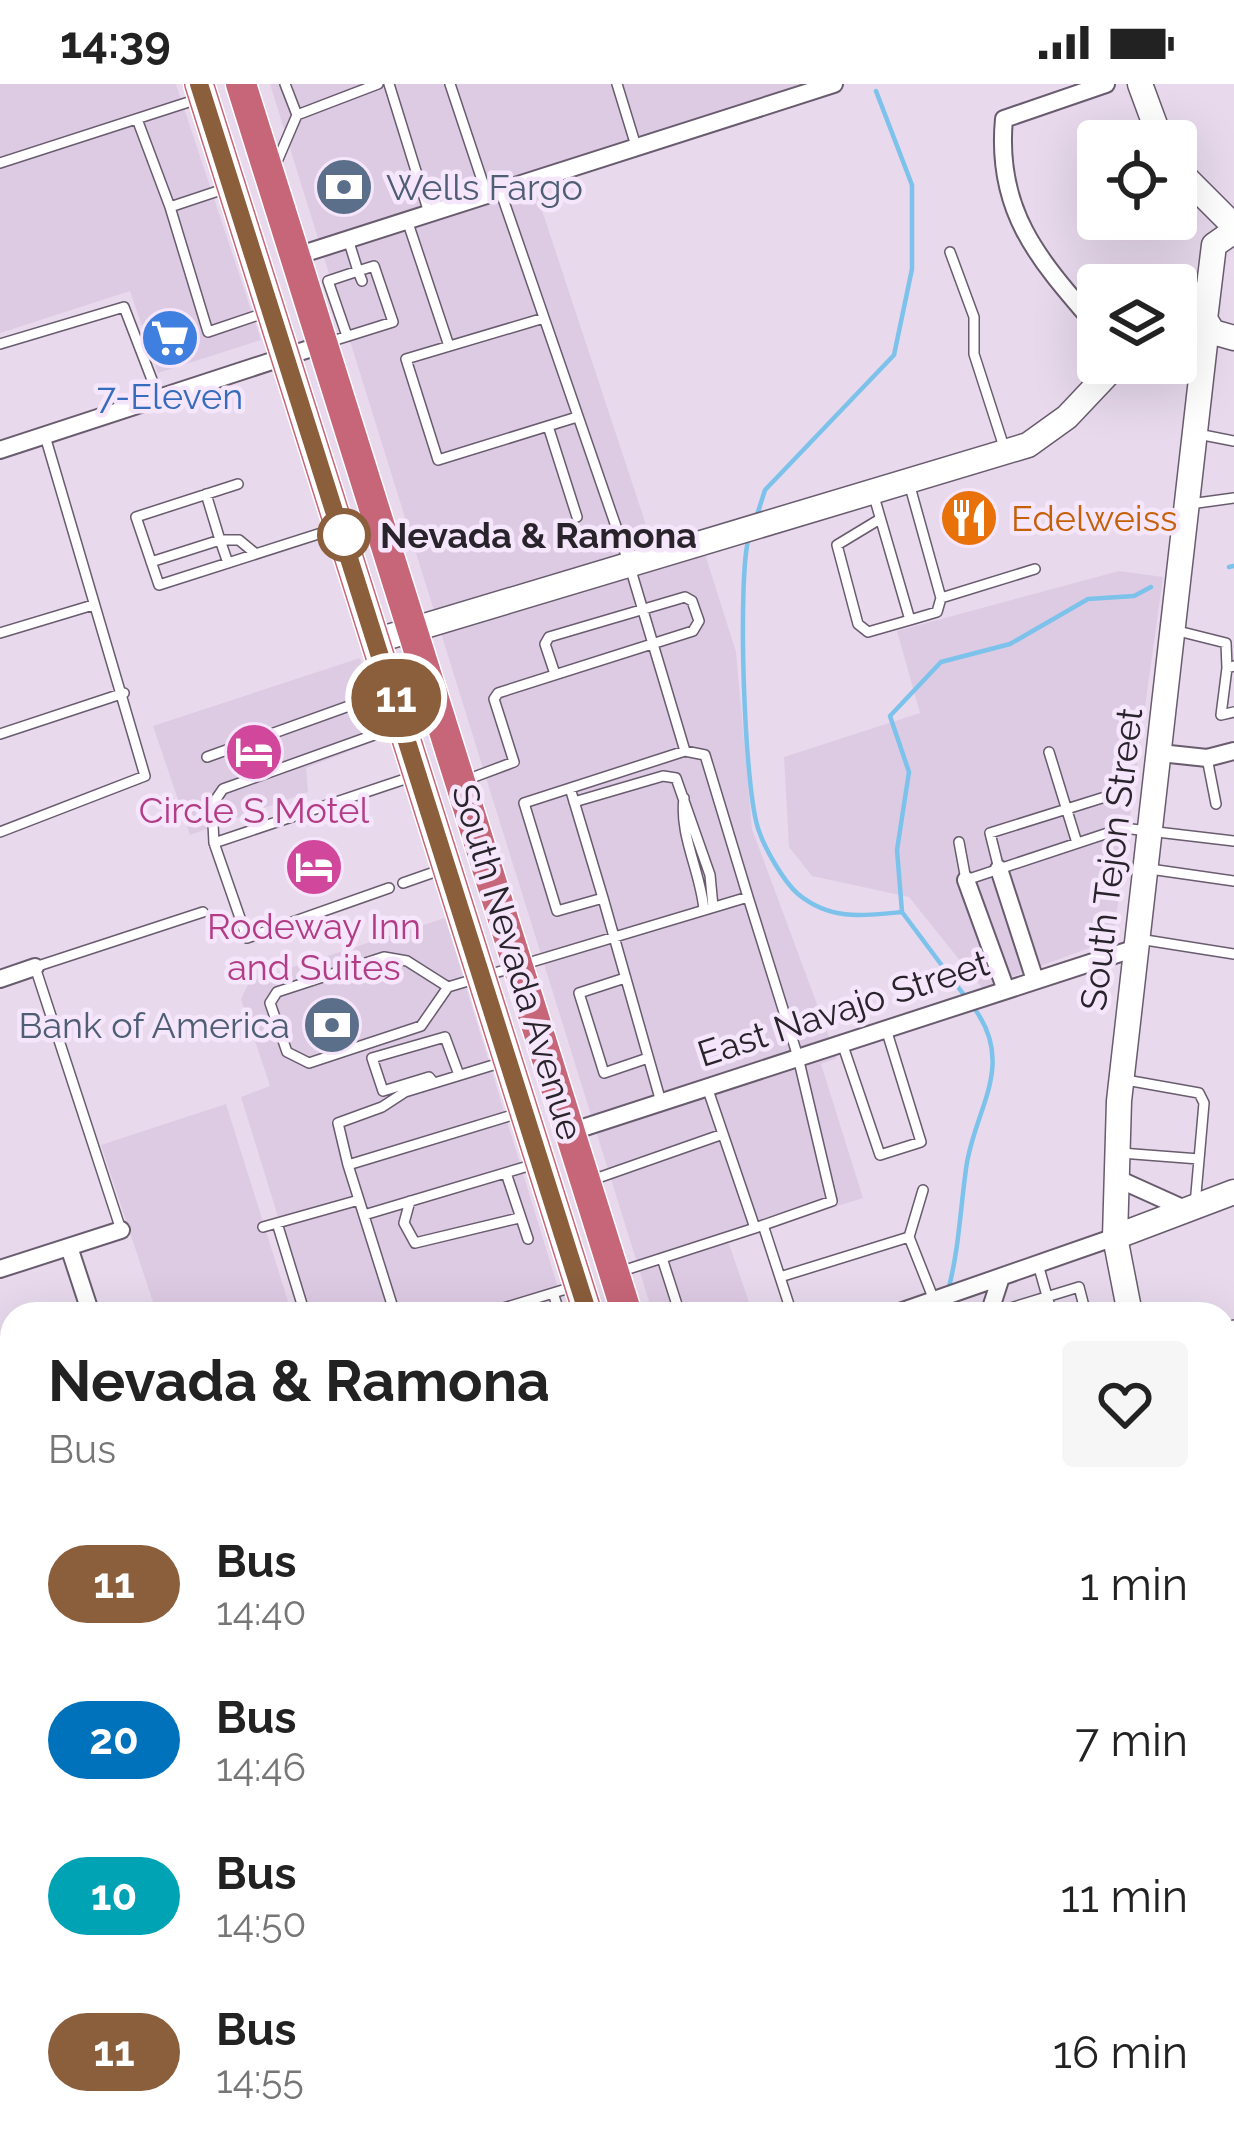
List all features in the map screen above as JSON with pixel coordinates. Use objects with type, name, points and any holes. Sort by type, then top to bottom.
[{"type":"highway","name":"South Nevada Avenue","points":[[241,84],[293,257],[334,341],[412,630],[623,1302]]},
{"type":"highway","name":"South Nevada Avenue","points":[[201,90],[540,1163],[573,1297]]},
{"type":"highway","points":[[232,187],[269,248],[293,257]]},
{"type":"highway","points":[[507,1056],[531,1077],[541,1112],[570,1132]]},
{"type":"highway","points":[[540,1163],[554,1161],[562,1169],[581,1229],[610,1259]]},
{"type":"main road","points":[[1140,84],[1153,120]]},
{"type":"main road","points":[[1197,192],[1227,234]]},
{"type":"main road","name":"South Tejon Street","points":[[1128,1302],[1115,1237],[1120,1079],[1199,424],[1208,289],[1227,234]]},
{"type":"main road","points":[[1197,298],[1208,289]]},
{"type":"main road","points":[[1197,324],[1207,324],[1234,340],[1214,375],[1199,424]]},
{"type":"main road","points":[[377,640],[1006,452],[1047,434],[1097,384]]},
{"type":"main road","points":[[1115,1237],[1234,1192]]},
{"type":"street","points":[[293,257],[834,84]]},
{"type":"street","points":[[1077,305],[1047,273],[1026,239],[1000,155],[1004,118],[1106,84]]},
{"type":"street","points":[[0,450],[334,341]]},
{"type":"street","points":[[1160,753],[1207,758],[1234,752]]},
{"type":"street","points":[[999,869],[1035,980]]},
{"type":"street","points":[[966,880],[1006,989]]},
{"type":"street","name":"East Navajo Street","points":[[570,1132],[1137,944]]},
{"type":"street","points":[[0,979],[35,967]]},
{"type":"street","points":[[1117,1166],[1191,1209]]},
{"type":"street","points":[[0,1269],[121,1230]]},
{"type":"street","points":[[928,1302],[1115,1237]]},
{"type":"street","points":[[69,1246],[87,1302]]},
{"type":"street","points":[[994,1302],[1001,1277]]},
{"type":"lane","points":[[270,181],[297,115],[285,84]]},
{"type":"lane","points":[[297,115],[378,84]]},
{"type":"lane","points":[[389,84],[429,213]]},
{"type":"lane","points":[[450,84],[544,318],[630,567],[685,752]]},
{"type":"lane","points":[[617,84],[637,146]]},
{"type":"lane","points":[[0,163],[137,118],[201,90]]},
{"type":"lane","points":[[137,118],[208,332],[272,310]]},
{"type":"lane","points":[[170,207],[232,187]]},
{"type":"lane","points":[[407,220],[449,346]]},
{"type":"lane","points":[[348,239],[360,276]]},
{"type":"lane","points":[[950,252],[974,316],[974,354],[1006,452]]},
{"type":"lane","points":[[374,266],[393,322],[375,321],[334,341],[328,281],[360,276],[374,266]]},
{"type":"lane","points":[[0,344],[124,307],[159,398]]},
{"type":"lane","points":[[544,318],[406,359],[438,460],[577,417]]},
{"type":"lane","points":[[1199,424],[1234,441]]},
{"type":"lane","points":[[548,426],[577,517]]},
{"type":"lane","points":[[0,832],[145,776],[45,436]]},
{"type":"lane","points":[[880,519],[837,545],[858,623],[868,632],[937,612],[941,598],[908,482]]},
{"type":"lane","points":[[238,484],[136,517],[159,585],[342,526]]},
{"type":"lane","points":[[873,493],[910,620]]},
{"type":"lane","points":[[206,494],[228,563]]},
{"type":"lane","points":[[1190,504],[1234,498]]},
{"type":"lane","points":[[151,562],[220,540],[239,540],[256,554]]},
{"type":"lane","points":[[941,598],[1034,569]]},
{"type":"lane","points":[[461,782],[514,762],[494,699],[498,693],[693,631],[699,621],[692,601],[685,597],[549,637],[545,644],[555,674]]},
{"type":"lane","points":[[0,633],[93,605]]},
{"type":"lane","points":[[1174,630],[1226,643],[1230,667],[1221,715],[1234,712]]},
{"type":"lane","points":[[207,757],[393,690]]},
{"type":"lane","points":[[0,734],[124,693]]},
{"type":"lane","points":[[389,888],[247,938],[214,843],[212,805],[223,789],[404,724]]},
{"type":"lane","points":[[603,898],[557,911],[524,803],[685,752],[705,755],[798,1057],[832,1201],[662,1258],[610,1259]]},
{"type":"lane","points":[[1049,752],[1077,843]]},
{"type":"lane","points":[[1207,758],[1216,803]]},
{"type":"lane","points":[[214,843],[419,775]]},
{"type":"lane","points":[[574,802],[663,776],[676,778],[684,794],[684,825],[708,908]]},
{"type":"lane","points":[[570,788],[614,935],[622,979],[662,1102]]},
{"type":"lane","points":[[999,869],[990,833],[1121,792]]},
{"type":"lane","points":[[959,842],[966,880],[1123,828],[1234,841]]},
{"type":"lane","points":[[403,883],[448,868]]},
{"type":"lane","points":[[1146,869],[1234,881]]},
{"type":"lane","points":[[448,987],[407,961],[384,957],[277,992],[270,1004],[287,1052],[309,1063],[421,1026],[448,987],[748,898]]},
{"type":"lane","points":[[121,1230],[35,967],[203,912]]},
{"type":"lane","points":[[1137,944],[1234,954]]},
{"type":"lane","points":[[622,979],[580,993],[604,1073],[648,1058]]},
{"type":"lane","points":[[842,1043],[880,1155],[921,1142],[886,1029]]},
{"type":"lane","points":[[434,1083],[429,1077],[383,1091],[372,1058],[445,1037],[459,1075]]},
{"type":"lane","points":[[391,1302],[338,1123],[507,1056]]},
{"type":"lane","points":[[1120,1079],[1199,1094],[1204,1102],[1191,1209]]},
{"type":"lane","points":[[707,1087],[788,1302]]},
{"type":"lane","points":[[348,1165],[524,1112]]},
{"type":"lane","points":[[586,1183],[723,1135]]},
{"type":"lane","points":[[1117,1166],[1199,1159]]},
{"type":"lane","points":[[364,1215],[540,1163]]},
{"type":"lane","points":[[506,1173],[528,1239]]},
{"type":"lane","points":[[922,1190],[909,1237],[928,1302]]},
{"type":"lane","points":[[263,1227],[359,1200]]},
{"type":"lane","points":[[410,1201],[404,1223],[415,1243],[520,1218]]},
{"type":"lane","points":[[277,1223],[301,1302]]},
{"type":"lane","points":[[780,1277],[909,1237]]},
{"type":"lane","points":[[662,1258],[676,1302]]},
{"type":"lane","points":[[1038,1264],[1048,1302]]},
{"type":"lane","points":[[1030,1302],[1078,1287],[1082,1302]]},
{"type":"shaded area","points":[[0,84],[176,84],[261,340],[158,373],[130,291],[0,333]]},
{"type":"shaded area","points":[[270,84],[811,84],[532,180],[652,543],[698,532],[736,652],[752,829],[837,1058],[821,1064],[863,1198],[728,1241],[749,1302],[649,1302]]},
{"type":"shaded area","points":[[1119,571],[1163,577],[1113,939],[982,988],[909,897],[812,876],[789,847],[784,757],[920,713],[897,631]]},
{"type":"shaded area","name":"Circle S Motel","points":[[360,658],[386,737],[306,768],[308,792],[190,835],[153,726]]},
{"type":"shaded area","points":[[445,918],[562,1302],[304,1302],[241,1097],[270,1086],[241,999],[250,981]]},
{"type":"shaded area","points":[[226,1104],[288,1302],[153,1302],[101,1145]]},
{"type":"waterway","points":[[757,515],[765,490],[894,355],[912,269],[912,185],[876,91]]},
{"type":"waterway","points":[[749,537],[743,594],[746,732],[754,809],[766,847],[781,874],[810,903],[835,913],[902,912],[967,999]]},
{"type":"waterway","points":[[1229,567],[1234,566]]},
{"type":"waterway","points":[[902,912],[897,850],[909,772],[890,716],[941,662],[1010,644],[1088,599],[1134,596],[1151,587]]},
{"type":"waterway","points":[[948,1291],[970,1148],[992,1069],[992,1049],[974,1008]]},
{"type":"bus line","name":"11","points":[[199,84],[584,1302]]},
{"type":"place","name":"Wells Fargo","points":[[344,187]]},
{"type":"place","name":"7-Eleven","points":[[170,338]]},
{"type":"place","name":"Edelweiss","points":[[969,518]]},
{"type":"place","name":"Nevada & Ramona","points":[[344,535]]},
{"type":"place","name":"Circle S Motel","points":[[254,752]]},
{"type":"place","name":"Rodeway Inn and Suites","points":[[314,867]]},
{"type":"place","name":"Bank of America","points":[[332,1025]]}]
